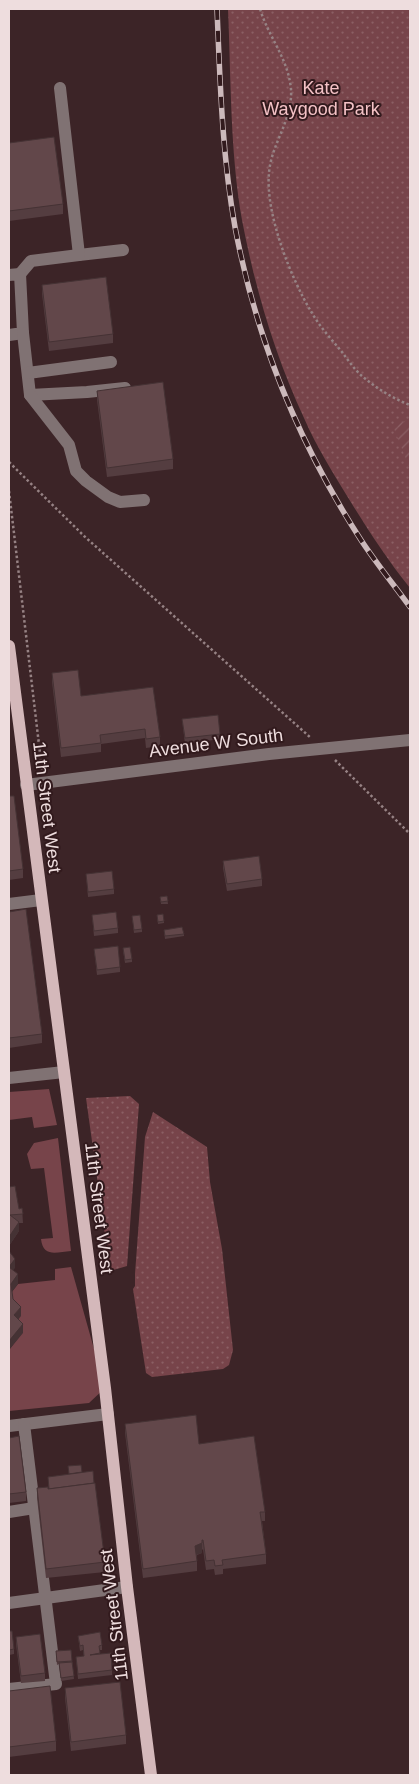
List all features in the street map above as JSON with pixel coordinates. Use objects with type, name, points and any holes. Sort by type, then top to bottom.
[{"type":"main road","name":"11th Street West","points":[[9,646],[108,1414],[127,1587],[151,1775]]},
{"type":"street","points":[[60,88],[79,255]]},
{"type":"street","points":[[122,250],[31,261],[14,274],[30,396],[69,445],[76,471],[86,481],[108,497],[120,502],[144,500]]},
{"type":"street","points":[[9,335],[23,333]]},
{"type":"street","points":[[28,373],[111,362]]},
{"type":"street","points":[[30,396],[141,386]]},
{"type":"street","name":"Avenue W South","points":[[26,785],[323,748],[410,740]]},
{"type":"street","points":[[9,904],[41,900]]},
{"type":"street","points":[[9,1078],[64,1072]]},
{"type":"street","points":[[9,1426],[108,1414]]},
{"type":"street","points":[[9,1689],[56,1684],[24,1424]]},
{"type":"street","points":[[9,1512],[34,1508]]},
{"type":"street","points":[[9,1603],[127,1587]]},
{"type":"path","points":[[260,9],[270,36],[282,55],[289,72],[291,92],[290,110],[271,159],[268,174],[269,192],[279,242],[293,278],[312,314],[360,375],[387,394],[410,405]]},
{"type":"path","points":[[9,462],[84,536],[323,748],[410,834]]},
{"type":"path","points":[[9,491],[44,783]]},
{"type":"green space","name":"Kate Waygood Park","points":[[228,9],[410,9],[410,588],[366,526],[309,429],[284,370],[267,321],[247,245],[238,194],[232,115]]},
{"type":"green space","points":[[410,419],[410,469],[393,426]]},
{"type":"green space","points":[[49,1089],[57,1125],[34,1128],[32,1117],[9,1120],[9,1092]]},
{"type":"green space","points":[[130,1096],[139,1104],[127,1266],[110,1271],[86,1098]]},
{"type":"green space","points":[[153,1112],[207,1147],[210,1182],[222,1249],[233,1350],[229,1365],[223,1369],[152,1377],[146,1373],[133,1289],[135,1286],[145,1137]]},
{"type":"green space","points":[[58,1138],[71,1251],[56,1253],[45,1249],[41,1239],[53,1238],[44,1168],[31,1169],[27,1154],[34,1143]]},
{"type":"green space","points":[[71,1267],[105,1388],[89,1403],[9,1411],[9,1350],[22,1333],[13,1309],[11,1293],[18,1284],[55,1280],[55,1269]]},
{"type":"building","points":[[54,137],[63,204],[9,211],[9,143]]},
{"type":"building","points":[[106,277],[113,334],[49,342],[42,285]]},
{"type":"building","points":[[163,382],[173,459],[107,468],[97,391]]},
{"type":"building","points":[[78,670],[81,696],[153,687],[160,737],[146,739],[145,729],[100,735],[101,743],[61,748],[52,673]]},
{"type":"building","points":[[218,715],[220,734],[185,738],[182,719]]},
{"type":"building","points":[[9,796],[14,796],[23,869],[9,871]]},
{"type":"building","points":[[259,856],[262,879],[227,884],[223,861]]},
{"type":"building","points":[[112,871],[114,889],[88,892],[86,874]]},
{"type":"building","points":[[167,896],[168,901],[161,902],[160,897]]},
{"type":"building","points":[[26,909],[42,1034],[9,1038],[9,912]]},
{"type":"building","points":[[116,912],[118,928],[94,931],[92,915]]},
{"type":"building","points":[[163,914],[164,921],[158,922],[157,915]]},
{"type":"building","points":[[140,915],[142,929],[134,930],[132,916]]},
{"type":"building","points":[[182,927],[184,934],[165,936],[164,930]]},
{"type":"building","points":[[118,946],[120,967],[97,970],[94,949]]},
{"type":"building","points":[[130,947],[132,959],[125,960],[123,948]]},
{"type":"building","points":[[15,1186],[19,1209],[22,1208],[23,1214],[10,1215],[19,1222],[9,1237],[9,1187]]},
{"type":"building","points":[[9,1251],[15,1259],[9,1267]]},
{"type":"building","points":[[9,1267],[18,1274],[11,1284],[13,1299],[21,1307],[14,1315],[23,1324],[9,1341]]},
{"type":"building","points":[[196,1415],[199,1444],[254,1436],[265,1512],[260,1512],[266,1554],[222,1560],[223,1565],[215,1566],[214,1560],[206,1561],[202,1540],[202,1543],[195,1546],[197,1561],[143,1569],[125,1424]]},
{"type":"building","points":[[19,1436],[26,1492],[9,1494],[9,1438]]},
{"type":"building","points":[[81,1465],[82,1472],[69,1474],[68,1466]]},
{"type":"building","points":[[93,1471],[94,1483],[49,1489],[48,1477]]},
{"type":"building","points":[[95,1483],[105,1562],[46,1569],[37,1488],[48,1487],[48,1489]]},
{"type":"building","points":[[9,1631],[12,1631],[14,1649],[9,1650]]},
{"type":"building","points":[[100,1632],[102,1645],[99,1646],[100,1653],[90,1655],[111,1653],[112,1670],[78,1674],[76,1657],[84,1656],[83,1645],[80,1646],[78,1636]]},
{"type":"building","points":[[40,1634],[45,1673],[21,1676],[16,1637]]},
{"type":"building","points":[[71,1650],[72,1661],[57,1662],[56,1651]]},
{"type":"building","points":[[72,1662],[74,1676],[61,1678],[59,1663]]},
{"type":"building","points":[[120,1682],[126,1735],[71,1742],[65,1688]]},
{"type":"building","points":[[50,1686],[56,1741],[9,1747],[9,1691]]},
{"type":"railway","points":[[217,9],[222,118],[227,173],[235,227],[255,310],[283,389],[299,428],[318,466],[367,549],[410,607]]}]
